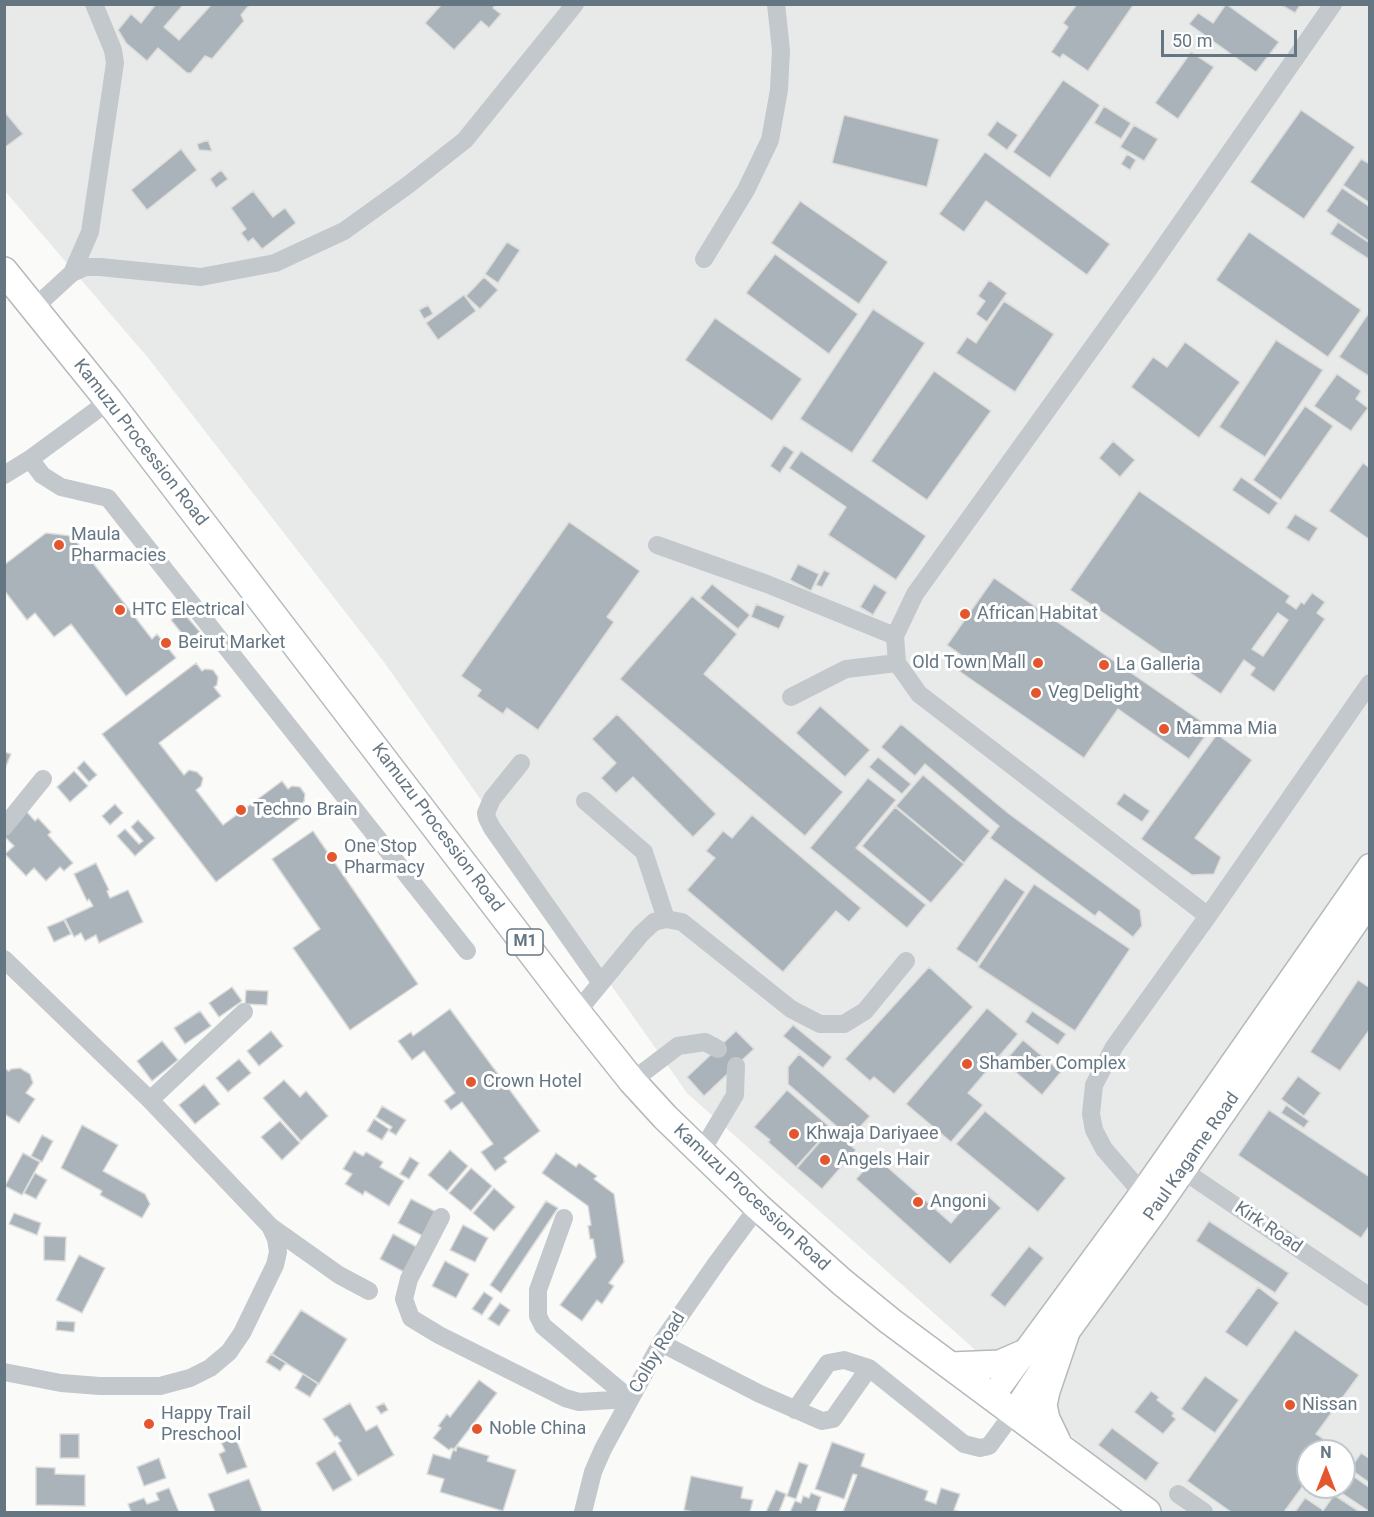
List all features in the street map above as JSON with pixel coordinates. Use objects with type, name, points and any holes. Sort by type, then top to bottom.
[{"type":"highway","name":"Kamuzu Procession Road","points":[[4,271],[109,401],[578,1012],[632,1081],[665,1118],[758,1207],[890,1322],[1148,1512]]},
{"type":"highway","points":[[1060,1448],[1046,1419],[1043,1405],[1065,1335]]},
{"type":"highway","points":[[951,1366],[1000,1364],[1023,1354]]},
{"type":"main road","points":[[1174,1165],[1370,866]]},
{"type":"main road","name":"Paul Kagame Road","points":[[1014,1412],[1174,1165],[1370,902]]},
{"type":"main road","points":[[992,1397],[1023,1354],[1149,1201]]},
{"type":"street","points":[[72,273],[90,232],[115,63],[113,50],[94,4]]},
{"type":"street","points":[[34,308],[72,273],[85,267],[201,276],[275,263],[344,231],[465,140],[575,4]]},
{"type":"street","points":[[704,259],[746,190],[770,140],[779,90],[781,50],[776,4]]},
{"type":"street","points":[[1208,916],[919,694],[897,663],[895,636],[915,594],[1148,270],[1333,4]]},
{"type":"street","points":[[4,475],[30,459],[109,401]]},
{"type":"street","points":[[30,459],[42,475],[61,488],[108,498],[467,951]]},
{"type":"street","points":[[657,545],[767,584],[895,636]]},
{"type":"street","points":[[790,697],[846,669],[897,663]]},
{"type":"street","points":[[1149,1201],[1104,1149],[1094,1130],[1091,1114],[1094,1085],[1114,1047],[1370,683]]},
{"type":"street","points":[[521,763],[492,799],[486,813],[487,818],[601,983]]},
{"type":"street","points":[[4,826],[43,779]]},
{"type":"street","points":[[585,801],[644,852],[666,919]]},
{"type":"street","points":[[578,1012],[640,934],[654,922],[666,919],[682,922],[791,1009],[820,1024],[844,1024],[865,1011],[906,961]]},
{"type":"street","points":[[4,959],[150,1100],[270,1226],[339,1275],[369,1292]]},
{"type":"street","points":[[150,1100],[244,1012]]},
{"type":"street","points":[[632,1081],[678,1046],[705,1042],[718,1049]]},
{"type":"street","points":[[701,1152],[735,1095],[736,1066]]},
{"type":"street","name":"Kirk Road","points":[[1174,1165],[1370,1297]]},
{"type":"street","name":"Colby Road","points":[[583,1512],[593,1472],[661,1343],[758,1207]]},
{"type":"street","points":[[441,1217],[409,1279],[404,1299],[411,1318],[439,1335],[565,1398],[579,1402],[630,1399]]},
{"type":"street","points":[[564,1218],[538,1290],[538,1316],[543,1326],[630,1399]]},
{"type":"street","points":[[4,1372],[61,1383],[137,1387],[160,1386],[210,1368],[230,1352],[242,1333],[275,1265],[278,1252],[276,1239],[270,1226]]},
{"type":"street","points":[[661,1343],[795,1410],[822,1421],[832,1419],[869,1368]]},
{"type":"street","points":[[795,1410],[828,1363],[844,1360],[869,1368],[964,1444],[980,1448],[988,1446],[1014,1412]]},
{"type":"street","points":[[1178,1494],[1204,1512]]},
{"type":"shaded area","points":[[4,5],[1369,5],[1369,1512],[1157,1512],[687,1093],[384,662],[149,359],[5,191]]},
{"type":"building","points":[[156,4],[183,5],[164,27],[179,40],[212,4],[250,4],[241,15],[244,21],[212,59],[205,56],[191,73],[187,73],[158,48],[147,61],[126,43],[118,30],[131,14],[141,23]]},
{"type":"building","points":[[442,4],[496,4],[493,8],[501,14],[489,28],[481,21],[454,50],[425,23]]},
{"type":"building","points":[[1077,4],[1134,4],[1088,71],[1063,54],[1060,58],[1051,52],[1068,27],[1063,23]]},
{"type":"building","points":[[1226,4],[1279,42],[1256,72],[1189,24],[1198,13],[1213,23]]},
{"type":"building","points":[[1284,4],[1301,4],[1295,13],[1283,6]]},
{"type":"building","points":[[1191,52],[1214,67],[1178,119],[1155,103]]},
{"type":"building","points":[[1063,80],[1100,105],[1050,178],[1013,152]]},
{"type":"building","points":[[1104,106],[1131,123],[1121,139],[1094,123]]},
{"type":"building","points":[[1301,110],[1355,147],[1304,219],[1250,182]]},
{"type":"building","points":[[4,111],[23,134],[4,148]]},
{"type":"building","points":[[844,115],[939,139],[927,187],[832,163]]},
{"type":"building","points":[[997,121],[1018,135],[1007,150],[987,135]]},
{"type":"building","points":[[1134,125],[1158,139],[1144,161],[1120,147]]},
{"type":"building","points":[[208,140],[212,151],[199,150],[197,144]]},
{"type":"building","points":[[181,149],[197,170],[147,210],[131,190]]},
{"type":"building","points":[[985,152],[1110,244],[1087,275],[986,201],[964,232],[939,214]]},
{"type":"building","points":[[1127,154],[1136,160],[1130,170],[1121,164]]},
{"type":"building","points":[[1361,159],[1370,164],[1370,203],[1343,185]]},
{"type":"building","points":[[221,170],[228,179],[216,188],[210,179]]},
{"type":"building","points":[[1342,188],[1370,207],[1370,242],[1326,211]]},
{"type":"building","points":[[253,191],[273,217],[285,208],[296,223],[262,249],[253,238],[248,242],[241,233],[246,229],[231,208]]},
{"type":"building","points":[[800,201],[888,262],[859,304],[771,243]]},
{"type":"building","points":[[1338,222],[1370,243],[1370,260],[1330,234]]},
{"type":"building","points":[[1249,232],[1361,310],[1328,357],[1216,280]]},
{"type":"building","points":[[507,242],[520,250],[498,283],[485,274]]},
{"type":"building","points":[[775,254],[858,314],[829,354],[746,293]]},
{"type":"building","points":[[484,277],[498,290],[480,309],[466,296]]},
{"type":"building","points":[[989,280],[1007,293],[987,322],[976,314],[985,301],[978,296]]},
{"type":"building","points":[[464,295],[476,311],[438,340],[426,323]]},
{"type":"building","points":[[1004,301],[1054,334],[1015,392],[956,353],[967,337],[976,343]]},
{"type":"building","points":[[428,305],[433,314],[424,319],[419,310]]},
{"type":"building","points":[[873,309],[925,343],[852,453],[800,419]]},
{"type":"building","points":[[1368,314],[1370,315],[1370,377],[1339,357]]},
{"type":"building","points":[[715,318],[802,379],[772,421],[685,360]]},
{"type":"building","points":[[1276,340],[1323,370],[1265,457],[1219,427]]},
{"type":"building","points":[[1185,342],[1240,382],[1199,438],[1131,387],[1153,357],[1167,367]]},
{"type":"building","points":[[934,371],[991,411],[927,500],[871,461]]},
{"type":"building","points":[[1337,374],[1361,391],[1356,399],[1368,408],[1351,431],[1314,406]]},
{"type":"building","points":[[1305,406],[1333,426],[1281,500],[1253,480]]},
{"type":"building","points":[[1113,441],[1135,460],[1120,477],[1099,458]]},
{"type":"building","points":[[784,445],[794,452],[780,473],[770,466]]},
{"type":"building","points":[[801,451],[926,536],[896,580],[828,535],[846,507],[789,468]]},
{"type":"building","points":[[1363,463],[1370,468],[1370,540],[1329,511]]},
{"type":"building","points":[[1241,477],[1278,503],[1269,515],[1232,490]]},
{"type":"building","points":[[1139,491],[1290,596],[1286,602],[1296,609],[1301,602],[1304,604],[1312,593],[1325,602],[1317,613],[1325,619],[1274,692],[1250,675],[1255,668],[1244,660],[1221,694],[1070,590]],"holes":[[[1278,613],[1288,620],[1263,656],[1252,649]]]},
{"type":"building","points":[[1295,514],[1318,528],[1309,542],[1286,528]]},
{"type":"building","points":[[569,522],[640,571],[607,617],[614,622],[538,730],[507,708],[503,714],[477,696],[481,690],[461,676]]},
{"type":"building","points":[[46,533],[72,536],[152,639],[157,634],[176,658],[126,696],[71,624],[54,637],[35,613],[27,620],[4,590],[4,565]]},
{"type":"building","points":[[798,564],[819,574],[811,591],[790,580]]},
{"type":"building","points":[[824,570],[830,573],[822,587],[816,585]]},
{"type":"building","name":"Old Town Mall","points":[[994,578],[1211,728],[1189,759],[1118,709],[1084,758],[956,669],[964,657],[947,645]]},
{"type":"building","points":[[712,584],[750,615],[738,629],[700,598]]},
{"type":"building","points":[[874,584],[887,592],[873,615],[860,607]]},
{"type":"building","points":[[692,596],[737,634],[704,674],[843,792],[805,836],[620,679]]},
{"type":"building","points":[[756,604],[785,616],[779,629],[751,617]]},
{"type":"building","points":[[182,611],[200,632],[188,641],[171,620]]},
{"type":"building","points":[[196,663],[202,671],[213,670],[218,677],[217,685],[214,687],[221,696],[159,743],[184,775],[189,770],[197,772],[203,778],[201,786],[196,790],[223,825],[282,781],[288,789],[292,786],[300,787],[305,794],[304,802],[300,804],[307,813],[216,882],[102,734]]},
{"type":"building","points":[[820,706],[870,750],[845,777],[796,733]]},
{"type":"building","points":[[617,714],[716,814],[693,837],[633,777],[616,793],[601,778],[616,763],[592,739]]},
{"type":"building","points":[[901,724],[1008,813],[1140,910],[1142,926],[1133,937],[1099,911],[1095,916],[990,838],[999,826],[925,764],[915,776],[881,747]]},
{"type":"building","points":[[1217,734],[1252,760],[1195,838],[1221,857],[1214,874],[1192,875],[1141,839]]},
{"type":"building","points":[[4,752],[11,754],[4,771]]},
{"type":"building","points":[[878,757],[911,784],[902,794],[869,767]]},
{"type":"building","points":[[84,761],[97,775],[89,782],[77,768]]},
{"type":"building","points":[[74,771],[88,786],[70,802],[57,787]]},
{"type":"building","points":[[923,775],[990,831],[964,863],[896,806]]},
{"type":"building","points":[[868,778],[896,800],[856,848],[926,905],[907,928],[810,848]]},
{"type":"building","points":[[1124,793],[1150,811],[1142,822],[1116,804]]},
{"type":"building","points":[[115,804],[123,813],[110,825],[102,816]]},
{"type":"building","points":[[895,807],[964,864],[931,903],[862,846]]},
{"type":"building","points":[[26,811],[35,821],[38,818],[51,832],[48,835],[73,863],[64,871],[60,867],[46,881],[34,868],[26,876],[5,854],[14,846],[4,836],[4,831]]},
{"type":"building","points":[[752,815],[861,908],[849,922],[836,911],[783,972],[687,890],[715,858],[706,851],[723,831],[732,838]]},
{"type":"building","points":[[138,820],[155,838],[135,856],[117,836],[125,829],[139,844],[143,841],[131,827]]},
{"type":"building","points":[[313,831],[418,984],[350,1030],[293,948],[320,929],[272,859]]},
{"type":"building","points":[[96,863],[109,890],[107,891],[110,898],[128,890],[143,922],[99,943],[96,935],[85,941],[81,933],[74,937],[65,919],[93,906],[89,899],[87,901],[74,874]]},
{"type":"building","points":[[1005,878],[1025,892],[977,963],[956,949]]},
{"type":"building","points":[[1034,884],[1130,949],[1075,1031],[978,967]]},
{"type":"building","points":[[64,920],[71,934],[54,942],[47,927]]},
{"type":"building","points":[[929,967],[973,1007],[894,1094],[874,1077],[870,1081],[845,1059]]},
{"type":"building","points":[[1358,980],[1370,988],[1370,1029],[1340,1071],[1310,1052]]},
{"type":"building","points":[[232,987],[242,1001],[219,1017],[209,1003]]},
{"type":"building","points":[[246,990],[268,991],[267,1005],[245,1004]]},
{"type":"building","name":"Shamber Complex","points":[[987,1008],[1018,1034],[968,1093],[983,1105],[951,1142],[906,1104]]},
{"type":"building","points":[[450,1009],[540,1131],[504,1158],[507,1162],[495,1171],[481,1152],[493,1144],[462,1102],[451,1110],[444,1101],[455,1093],[424,1051],[412,1060],[398,1041],[411,1032],[413,1036]]},
{"type":"building","points":[[200,1011],[211,1026],[185,1044],[174,1028]]},
{"type":"building","points":[[1032,1011],[1066,1034],[1058,1045],[1025,1022]]},
{"type":"building","points":[[793,1025],[832,1057],[823,1068],[783,1036]]},
{"type":"building","points":[[271,1031],[283,1046],[259,1066],[247,1051]]},
{"type":"building","points":[[736,1031],[754,1049],[704,1096],[687,1077]]},
{"type":"building","points":[[1023,1040],[1061,1072],[1042,1095],[1004,1062]]},
{"type":"building","points":[[162,1041],[178,1060],[152,1081],[137,1061]]},
{"type":"building","points":[[799,1054],[870,1116],[850,1138],[788,1084],[788,1067]]},
{"type":"building","points":[[239,1059],[251,1073],[228,1092],[216,1078]]},
{"type":"building","points":[[4,1068],[9,1071],[20,1068],[30,1074],[33,1083],[26,1093],[35,1099],[19,1123],[4,1114]]},
{"type":"building","points":[[1298,1076],[1321,1093],[1304,1116],[1281,1099]]},
{"type":"building","points":[[284,1080],[300,1097],[306,1091],[328,1116],[301,1141],[263,1098]]},
{"type":"building","points":[[204,1084],[220,1104],[195,1124],[179,1105]]},
{"type":"building","name":"Khwaja Dariyaee","points":[[787,1090],[831,1128],[796,1167],[754,1127]]},
{"type":"building","points":[[1286,1105],[1309,1121],[1304,1128],[1281,1113]]},
{"type":"building","points":[[382,1106],[406,1120],[396,1135],[389,1131],[392,1127],[376,1117]]},
{"type":"building","points":[[1269,1110],[1370,1177],[1370,1225],[1361,1238],[1238,1155]]},
{"type":"building","points":[[985,1111],[1066,1178],[1038,1212],[956,1144]]},
{"type":"building","points":[[374,1119],[389,1129],[382,1140],[367,1131]]},
{"type":"building","points":[[280,1121],[300,1143],[282,1160],[261,1137]]},
{"type":"building","points":[[82,1125],[118,1145],[103,1171],[145,1194],[150,1204],[142,1218],[100,1195],[102,1191],[61,1168]]},
{"type":"building","points":[[831,1129],[856,1150],[822,1189],[797,1168]]},
{"type":"building","points":[[42,1135],[53,1141],[42,1162],[31,1156]]},
{"type":"building","points":[[450,1150],[468,1166],[447,1191],[428,1175]]},
{"type":"building","points":[[354,1151],[363,1156],[366,1152],[383,1162],[380,1167],[404,1181],[389,1206],[365,1191],[363,1195],[345,1184],[352,1174],[343,1169]]},
{"type":"building","points":[[23,1153],[40,1162],[22,1195],[5,1186]]},
{"type":"building","points":[[556,1153],[576,1167],[579,1163],[597,1176],[594,1179],[614,1194],[624,1262],[609,1283],[614,1286],[602,1304],[597,1300],[582,1321],[560,1305],[596,1257],[593,1239],[590,1239],[588,1226],[591,1225],[588,1206],[542,1173]]},
{"type":"building","points":[[410,1157],[419,1163],[409,1179],[400,1174]]},
{"type":"building","points":[[876,1157],[951,1223],[967,1204],[973,1210],[987,1195],[1001,1208],[950,1264],[856,1179]]},
{"type":"building","points":[[471,1168],[492,1186],[471,1211],[449,1193]]},
{"type":"building","points":[[35,1173],[47,1180],[36,1199],[24,1193]]},
{"type":"building","points":[[494,1188],[515,1207],[494,1231],[473,1213]]},
{"type":"building","points":[[411,1199],[436,1212],[423,1236],[398,1223]]},
{"type":"building","points":[[546,1201],[558,1208],[501,1293],[490,1285]]},
{"type":"building","points":[[14,1213],[41,1223],[37,1235],[9,1224]]},
{"type":"building","points":[[1209,1221],[1289,1273],[1275,1293],[1196,1241]]},
{"type":"building","points":[[463,1225],[488,1238],[475,1262],[450,1250]]},
{"type":"building","points":[[393,1234],[417,1247],[404,1272],[380,1259]]},
{"type":"building","points":[[44,1236],[66,1237],[65,1261],[44,1260]]},
{"type":"building","points":[[1029,1246],[1044,1258],[1005,1307],[990,1295]]},
{"type":"building","points":[[79,1255],[105,1268],[82,1313],[56,1300]]},
{"type":"building","points":[[445,1261],[469,1274],[456,1298],[432,1286]]},
{"type":"building","points":[[1258,1287],[1279,1303],[1247,1347],[1225,1332]]},
{"type":"building","points":[[484,1292],[493,1298],[482,1315],[472,1309]]},
{"type":"building","points":[[500,1303],[510,1310],[499,1326],[488,1319]]},
{"type":"building","points":[[301,1310],[347,1339],[319,1384],[272,1354]]},
{"type":"building","points":[[57,1321],[75,1322],[74,1332],[56,1330]]},
{"type":"building","name":"Nissan","points":[[1295,1330],[1359,1375],[1316,1434],[1323,1439],[1296,1439],[1296,1496],[1284,1512],[1231,1512],[1187,1481]]},
{"type":"building","points":[[271,1354],[286,1363],[280,1371],[266,1362]]},
{"type":"building","points":[[303,1374],[318,1384],[310,1397],[295,1388]]},
{"type":"building","points":[[1205,1376],[1239,1400],[1215,1433],[1181,1409]]},
{"type":"building","points":[[479,1380],[497,1393],[454,1449],[449,1450],[433,1438],[441,1428],[438,1426],[447,1414],[450,1417]]},
{"type":"building","points":[[1151,1391],[1159,1397],[1157,1400],[1174,1413],[1172,1416],[1176,1419],[1163,1434],[1134,1412]]},
{"type":"building","points":[[350,1403],[366,1431],[377,1425],[394,1455],[358,1476],[338,1443],[341,1441],[337,1436],[335,1437],[323,1419]]},
{"type":"building","points":[[384,1403],[388,1410],[381,1414],[376,1407]]},
{"type":"building","points":[[1112,1428],[1159,1463],[1146,1481],[1098,1445]]},
{"type":"building","points":[[60,1434],[79,1434],[79,1458],[60,1458]]},
{"type":"building","points":[[235,1436],[247,1467],[227,1474],[219,1454],[225,1451],[221,1442]]},
{"type":"building","points":[[832,1442],[865,1454],[861,1466],[928,1491],[925,1500],[936,1504],[941,1488],[960,1494],[954,1510],[960,1512],[843,1512],[857,1475],[853,1474],[844,1499],[815,1489]]},
{"type":"building","points":[[457,1446],[489,1456],[487,1461],[516,1470],[503,1511],[440,1492],[444,1479],[427,1474],[433,1454],[450,1459]]},
{"type":"building","points":[[335,1451],[352,1480],[333,1491],[316,1463]]},
{"type":"building","points":[[1361,1453],[1370,1459],[1370,1483],[1356,1473],[1356,1460]]},
{"type":"building","points":[[159,1458],[166,1478],[144,1486],[137,1467]]},
{"type":"building","points":[[799,1462],[808,1465],[796,1499],[787,1496]]},
{"type":"building","points":[[36,1467],[55,1468],[55,1474],[85,1475],[85,1506],[36,1505]]},
{"type":"building","points":[[691,1476],[743,1487],[741,1498],[753,1500],[750,1512],[684,1510]]},
{"type":"building","points":[[1356,1478],[1370,1488],[1370,1512],[1350,1499],[1356,1499]]},
{"type":"building","points":[[249,1479],[262,1512],[215,1512],[208,1494]]},
{"type":"building","points":[[169,1488],[179,1512],[131,1512],[128,1504],[144,1498],[147,1504],[159,1500],[156,1493]]},
{"type":"building","points":[[776,1490],[786,1494],[779,1512],[766,1512]]},
{"type":"building","points":[[811,1493],[821,1497],[816,1512],[790,1512],[795,1501],[801,1503],[803,1496],[809,1498]]},
{"type":"building","points":[[1304,1499],[1323,1510],[1321,1512],[1295,1512]]},
{"type":"building","points":[[1331,1499],[1340,1499],[1360,1512],[1322,1512]]},
{"type":"place","name":"Maula Pharmacies","points":[[59,545]]},
{"type":"place","name":"HTC Electrical","points":[[120,610]]},
{"type":"place","name":"African Habitat","points":[[965,614]]},
{"type":"place","name":"Beirut Market","points":[[166,643]]},
{"type":"place","name":"Old Town Mall","points":[[1038,663]]},
{"type":"place","name":"La Galleria","points":[[1104,665]]},
{"type":"place","name":"Veg Delight","points":[[1036,693]]},
{"type":"place","name":"Mamma Mia","points":[[1164,729]]},
{"type":"place","name":"Techno Brain","points":[[241,810]]},
{"type":"place","name":"One Stop Pharmacy","points":[[332,857]]},
{"type":"place","name":"Shamber Complex","points":[[967,1064]]},
{"type":"place","name":"Crown Hotel","points":[[471,1082]]},
{"type":"place","name":"Khwaja Dariyaee","points":[[794,1134]]},
{"type":"place","name":"Angels Hair","points":[[825,1160]]},
{"type":"place","name":"Angoni","points":[[918,1202]]},
{"type":"place","name":"Nissan","points":[[1290,1405]]},
{"type":"place","name":"Happy Trail Preschool","points":[[149,1424]]},
{"type":"place","name":"Noble China","points":[[477,1429]]}]
